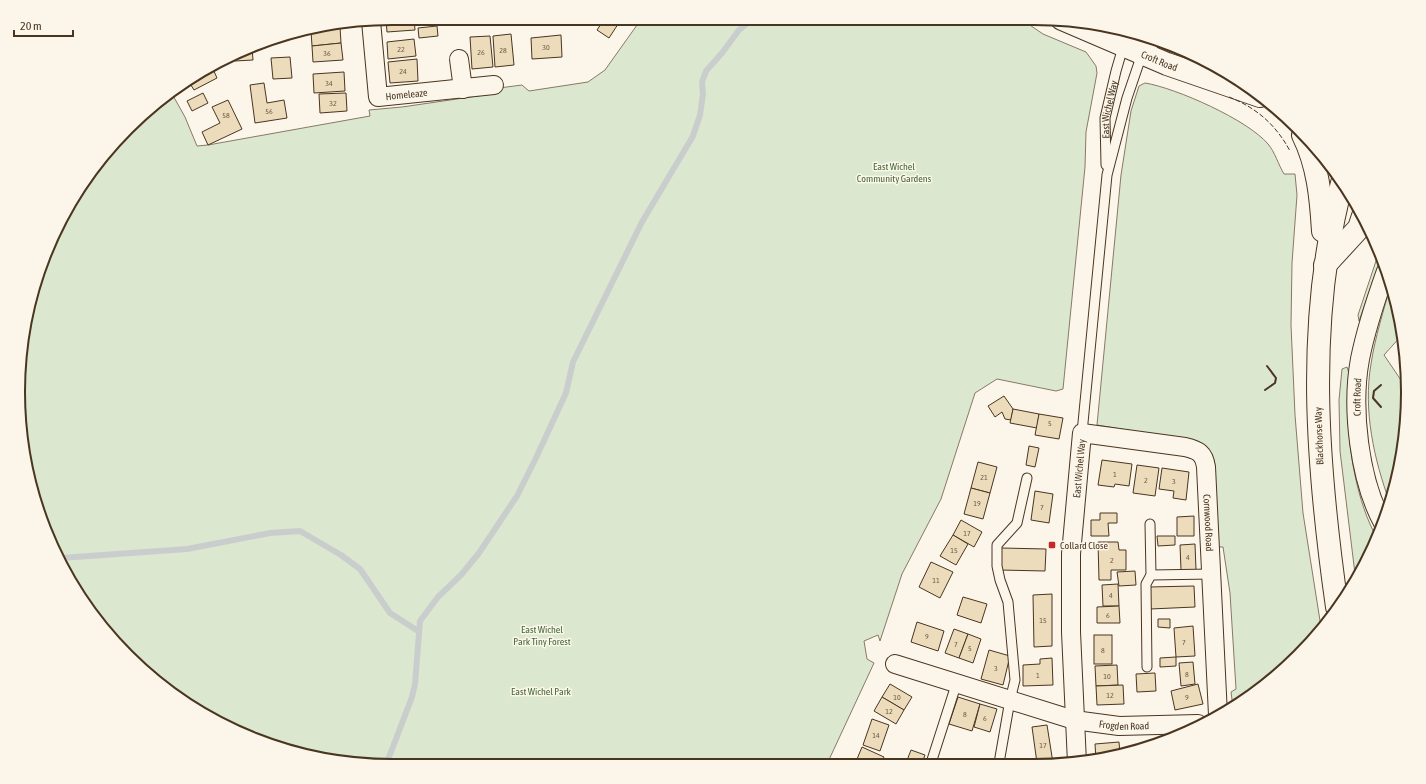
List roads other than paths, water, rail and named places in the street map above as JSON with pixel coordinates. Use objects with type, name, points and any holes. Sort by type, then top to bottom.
[{"type":"main road","name":"Croft Road","points":[[1118,35],[1136,40],[1231,83]]},
{"type":"main road","points":[[1307,147],[1317,177],[1320,193],[1325,265]]},
{"type":"main road","name":"Blackhorse Way","points":[[1336,600],[1322,494],[1318,440],[1318,370],[1325,265],[1330,234],[1340,190]]},
{"type":"main road","points":[[1325,265],[1360,224]]},
{"type":"street","name":"Homeleaze","points":[[371,26],[378,97],[494,85]]},
{"type":"street","points":[[459,59],[463,89]]},
{"type":"street","name":"Croft Road","points":[[1380,515],[1371,492],[1363,462],[1359,436],[1357,398],[1362,350],[1383,279]]},
{"type":"street","name":"Cornwood Road","points":[[1082,433],[1185,446],[1202,454],[1206,468],[1218,710]]},
{"type":"street","name":"East Wichel Way","points":[[1077,756],[1071,632],[1071,554],[1082,433]]},
{"type":"street","points":[[895,664],[957,682],[1074,720]]},
{"type":"street","name":"Frogden Road","points":[[1074,720],[1119,726],[1189,724]]},
{"type":"lane","name":"East Wichel Way","points":[[1107,175],[1127,98],[1136,40]]},
{"type":"lane","name":"East Wichel Way","points":[[1082,433],[1107,175],[1105,118],[1112,86],[1136,40]]},
{"type":"lane","points":[[1000,759],[1015,680],[1014,655],[1008,602],[1000,580],[997,545],[1017,523],[1027,478]]},
{"type":"lane","points":[[1147,666],[1146,584],[1151,575],[1150,524]]},
{"type":"lane","points":[[1151,575],[1212,574]]},
{"type":"lane","points":[[932,759],[957,682]]},
{"type":"waterway","points":[[388,759],[412,697],[415,684],[420,621],[438,597],[461,575],[479,553],[517,496],[566,393],[573,362],[642,222],[693,136],[700,115],[703,94],[702,82],[706,71],[739,30],[745,25]]},
{"type":"waterway","points":[[65,558],[187,549],[270,533],[300,531],[341,555],[360,569],[390,613],[418,631]]},
{"type":"place","name":"Collard Close","points":[[1052,545]]},
{"type":"park label","name":"East Wichel Community Gardens","points":[[894,172]]},
{"type":"park label","name":"East Wichel Park Tiny Forest","points":[[542,634]]},
{"type":"park label","name":"East Wichel Park","points":[[541,691]]}]
